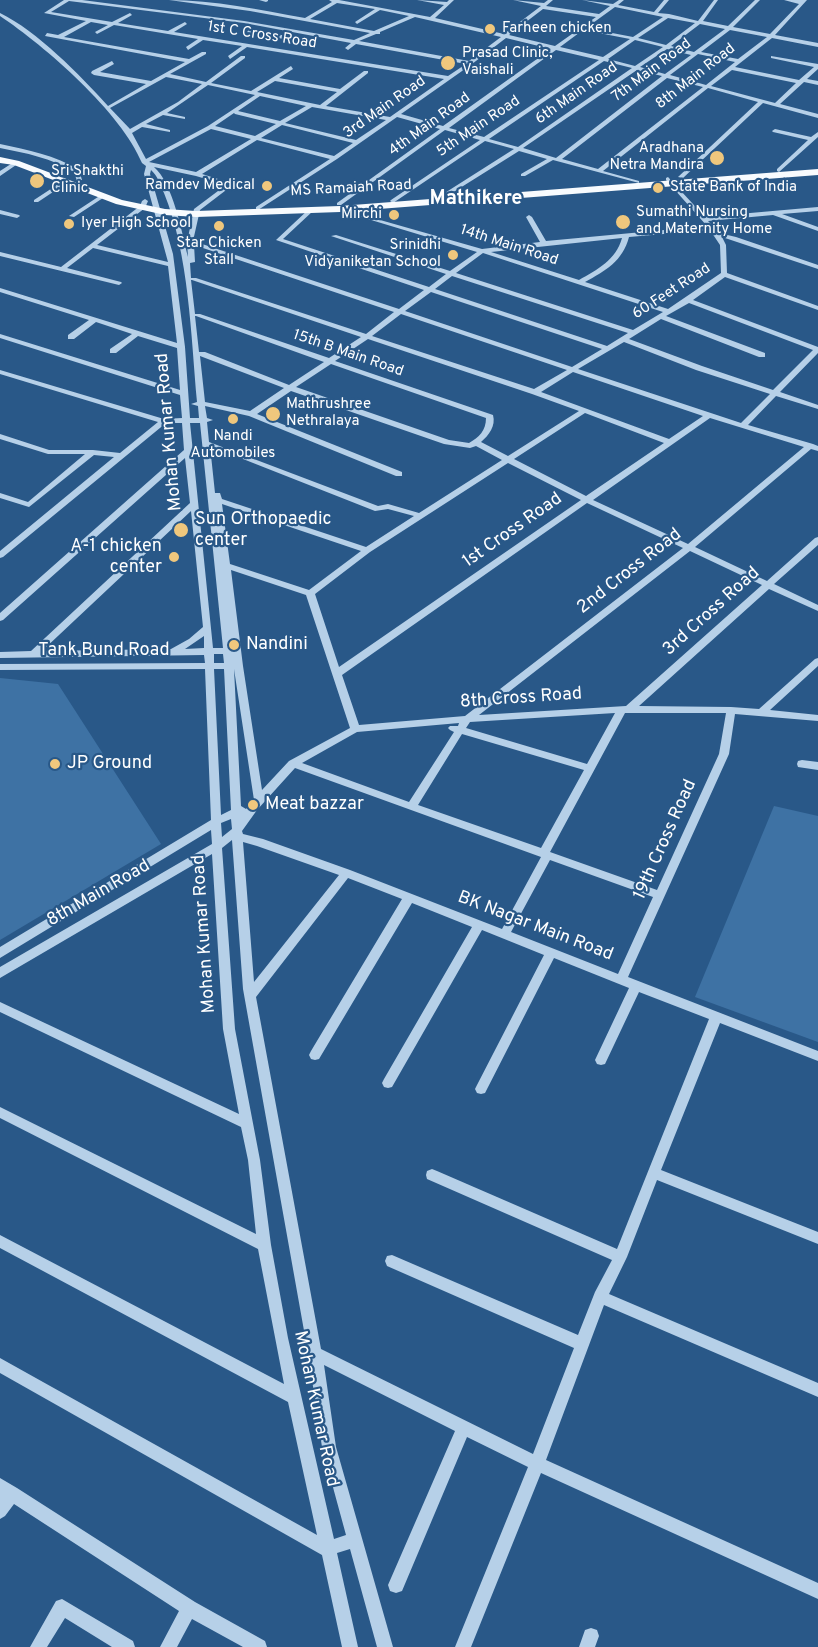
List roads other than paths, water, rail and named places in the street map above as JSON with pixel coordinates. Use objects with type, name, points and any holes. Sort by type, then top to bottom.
[{"type":"main road","name":"MS Ramaiah Road","points":[[0,153],[144,204]]},
{"type":"main road","name":"MS Ramaiah Road","points":[[0,161],[16,163],[101,197],[197,212],[311,210],[393,201],[670,181],[681,177],[818,167]]},
{"type":"main road","name":"MS Ramaiah Road","points":[[197,212],[258,208],[339,207],[670,181],[818,172]]},
{"type":"street","name":"1st C Cross Road","points":[[69,0],[46,13],[448,78]]},
{"type":"street","points":[[69,0],[244,21],[470,63]]},
{"type":"street","points":[[171,0],[208,4],[378,33]]},
{"type":"street","points":[[208,4],[213,0]]},
{"type":"street","points":[[261,0],[266,1]]},
{"type":"street","points":[[419,0],[450,2]]},
{"type":"street","points":[[515,0],[601,16]]},
{"type":"street","name":"3rd Main Road","points":[[258,208],[394,117],[470,63],[551,0]]},
{"type":"street","points":[[584,0],[818,44]]},
{"type":"street","name":"4th Main Road","points":[[339,207],[622,0]]},
{"type":"street","points":[[656,12],[667,0]]},
{"type":"street","name":"6th Main Road","points":[[442,197],[520,148],[668,46],[701,21],[716,0]]},
{"type":"street","name":"7th Main Road","points":[[523,175],[555,158],[730,27],[758,0]]},
{"type":"street","points":[[786,0],[804,1]]},
{"type":"street","points":[[306,20],[338,1],[414,15],[603,59],[818,116]]},
{"type":"street","name":"8th Main Road","points":[[599,171],[771,36],[804,1]]},
{"type":"street","points":[[430,20],[450,2]]},
{"type":"street","points":[[357,22],[379,9]]},
{"type":"street","points":[[71,16],[82,10]]},
{"type":"street","points":[[0,14],[26,31],[109,107],[129,132],[146,165],[158,173],[173,209],[186,261],[233,651]]},
{"type":"street","points":[[97,33],[130,14]]},
{"type":"street","points":[[348,48],[356,41],[414,15]]},
{"type":"street","name":"5th Main Road","points":[[393,201],[669,15]]},
{"type":"street","points":[[59,37],[92,20]]},
{"type":"street","points":[[169,33],[185,23]]},
{"type":"street","points":[[583,29],[740,61]]},
{"type":"street","points":[[249,31],[294,39]]},
{"type":"street","points":[[277,50],[304,32]]},
{"type":"street","points":[[47,34],[191,62]]},
{"type":"street","points":[[188,48],[203,38]]},
{"type":"street","points":[[230,57],[248,45]]},
{"type":"street","points":[[109,107],[204,53]]},
{"type":"street","points":[[129,132],[208,83],[243,57]]},
{"type":"street","points":[[773,57],[818,66]]},
{"type":"street","points":[[81,80],[112,63]]},
{"type":"street","points":[[776,105],[818,66]]},
{"type":"street","points":[[146,165],[235,112],[256,93],[291,68]]},
{"type":"street","points":[[732,68],[818,83]]},
{"type":"street","points":[[94,72],[152,83]]},
{"type":"street","points":[[322,106],[366,72]]},
{"type":"street","points":[[166,75],[311,105],[394,117],[446,128],[637,182]]},
{"type":"street","points":[[275,79],[342,91]]},
{"type":"street","points":[[681,177],[762,101]]},
{"type":"street","points":[[197,174],[311,105]]},
{"type":"street","points":[[235,112],[356,142]]},
{"type":"street","points":[[161,113],[183,118]]},
{"type":"street","points":[[141,125],[168,131]]},
{"type":"street","points":[[210,128],[335,158]]},
{"type":"street","points":[[775,131],[815,136]]},
{"type":"street","points":[[779,170],[815,136]]},
{"type":"street","points":[[0,146],[42,156],[70,166],[77,171],[79,180]]},
{"type":"street","points":[[0,174],[16,163]]},
{"type":"street","points":[[146,165],[197,174],[231,184],[197,212],[190,242],[202,354],[204,404]]},
{"type":"street","name":"Mohan Kumar Road","points":[[146,165],[171,265],[181,347],[188,451],[208,628],[217,846],[229,1029],[254,1160],[264,1245],[293,1396],[350,1647]]},
{"type":"street","points":[[670,181],[717,234],[818,267]]},
{"type":"street","points":[[36,201],[63,183]]},
{"type":"street","points":[[72,216],[101,197]]},
{"type":"street","points":[[63,268],[144,204]]},
{"type":"street","name":"14th Main Road","points":[[339,207],[669,312]]},
{"type":"street","points":[[704,219],[818,209]]},
{"type":"street","points":[[311,210],[279,240],[609,349]]},
{"type":"street","points":[[0,212],[17,216]]},
{"type":"street","points":[[771,213],[818,229]]},
{"type":"street","points":[[530,217],[544,243]]},
{"type":"street","points":[[251,414],[367,336],[482,251],[711,228]]},
{"type":"street","name":"60 Feet Road","points":[[535,392],[661,317],[724,274],[723,244],[717,234]]},
{"type":"street","points":[[334,236],[634,333]]},
{"type":"street","points":[[579,283],[615,261],[624,248],[626,236]]},
{"type":"street","points":[[190,242],[709,415],[814,447]]},
{"type":"street","points":[[92,246],[171,265]]},
{"type":"street","points":[[0,254],[119,283]]},
{"type":"street","points":[[724,274],[818,308]]},
{"type":"street","points":[[194,279],[535,392],[670,442]]},
{"type":"street","points":[[0,290],[181,347]]},
{"type":"street","points":[[0,300],[11,292]]},
{"type":"street","points":[[688,300],[818,349],[743,425]]},
{"type":"street","name":"15th B Main Road","points":[[198,315],[490,417],[489,429],[476,443]]},
{"type":"street","points":[[661,317],[762,355]]},
{"type":"street","points":[[71,337],[96,320]]},
{"type":"street","points":[[113,351],[137,333]]},
{"type":"street","points":[[0,336],[185,394]]},
{"type":"street","points":[[623,339],[818,407]]},
{"type":"street","points":[[202,354],[290,388],[447,442],[470,446],[476,443],[587,500],[818,608]]},
{"type":"street","points":[[0,372],[164,421],[206,420]]},
{"type":"street","points":[[185,405],[204,404],[251,414],[399,474]]},
{"type":"street","points":[[310,593],[367,550],[585,410]]},
{"type":"street","name":"1st Cross Road","points":[[336,674],[709,415]]},
{"type":"street","points":[[206,420],[227,566],[233,651],[238,834],[251,995],[315,1353],[329,1447],[385,1647]]},
{"type":"street","points":[[1,553],[164,421]]},
{"type":"street","points":[[0,436],[48,452],[93,452],[122,456]]},
{"type":"street","points":[[211,444],[378,509],[388,506],[422,516]]},
{"type":"street","name":"2nd Cross Road","points":[[467,719],[690,547],[814,447]]},
{"type":"street","points":[[0,618],[188,451]]},
{"type":"street","points":[[0,495],[30,505],[93,452]]},
{"type":"street","points":[[217,500],[367,550]]},
{"type":"street","points":[[34,654],[194,503]]},
{"type":"street","name":"3rd Cross Road","points":[[504,934],[590,768],[625,709],[818,540]]},
{"type":"street","points":[[227,566],[310,593]]},
{"type":"street","points":[[310,593],[354,729]]},
{"type":"street","points":[[171,653],[192,641],[208,628]]},
{"type":"street","points":[[0,655],[233,651]]},
{"type":"street","points":[[762,712],[818,661]]},
{"type":"street","points":[[0,952],[237,810],[256,804],[233,666]]},
{"type":"street","name":"Tank Bund Road","points":[[0,667],[209,668],[233,666]]},
{"type":"street","name":"8th Cross Road","points":[[238,834],[256,804],[293,764],[354,729],[625,709],[731,710],[818,718]]},
{"type":"street","name":"19th Cross Road","points":[[621,980],[724,754],[731,710]]},
{"type":"street","points":[[411,807],[467,719]]},
{"type":"street","points":[[433,722],[590,768]]},
{"type":"street","points":[[293,764],[659,895]]},
{"type":"street","points":[[802,764],[818,766]]},
{"type":"street","name":"8th Main Road","points":[[0,973],[238,834]]},
{"type":"street","name":"BK Nagar Main Road","points":[[238,834],[346,873],[818,1056]]},
{"type":"street","points":[[251,995],[346,873]]},
{"type":"street","points":[[315,1055],[409,898]]},
{"type":"street","points":[[388,1083],[479,925]]},
{"type":"street","points":[[480,1089],[551,953]]},
{"type":"street","points":[[602,1060],[636,986]]},
{"type":"street","points":[[0,1007],[246,1123]]},
{"type":"street","points":[[463,1647],[537,1464],[600,1297],[620,1257],[716,1017]]},
{"type":"street","points":[[0,1112],[264,1245]]},
{"type":"street","points":[[654,1173],[818,1238]]},
{"type":"street","points":[[432,1175],[620,1257]]},
{"type":"street","points":[[0,1241],[293,1396]]},
{"type":"street","points":[[392,1262],[582,1344]]},
{"type":"street","points":[[600,1297],[818,1390]]},
{"type":"street","points":[[315,1353],[537,1464],[818,1591]]},
{"type":"street","points":[[0,1365],[327,1549],[355,1539]]},
{"type":"street","points":[[396,1585],[464,1427]]},
{"type":"street","points":[[0,1511],[6,1490],[189,1608],[259,1647]]},
{"type":"street","points":[[38,1647],[62,1607],[127,1647]]},
{"type":"street","points":[[168,1647],[189,1608]]},
{"type":"place","name":"Farheen chicken","points":[[490,29]]},
{"type":"place","name":"Prasad Clinic, Vaishali","points":[[448,63]]},
{"type":"place","name":"Aradhana Netra Mandira","points":[[717,158]]},
{"type":"place","name":"Sri Shakthi Clinic","points":[[37,181]]},
{"type":"place","name":"Ramdev Medical","points":[[267,186]]},
{"type":"place","name":"State Bank of India","points":[[658,188]]},
{"type":"place","name":"Mirchi","points":[[394,215]]},
{"type":"place","name":"Sumathi Nursing and Maternity Home","points":[[623,222]]},
{"type":"place","name":"Iyer High School","points":[[69,224]]},
{"type":"place","name":"Star Chicken Stall","points":[[219,226]]},
{"type":"place","name":"Srinidhi Vidyaniketan School","points":[[453,255]]},
{"type":"place","name":"Mathrushree Nethralaya","points":[[273,414]]},
{"type":"place","name":"Nandi Automobiles","points":[[233,419]]},
{"type":"place","name":"Sun Orthopaedic center","points":[[181,530]]},
{"type":"place","name":"A-1 chicken center","points":[[174,557]]},
{"type":"place","name":"Nandini","points":[[234,645]]},
{"type":"place","name":"JP Ground","points":[[55,764]]},
{"type":"place","name":"Meat bazzar","points":[[253,805]]},
{"type":"district","name":"Mathikere","points":[[476,200]]}]
